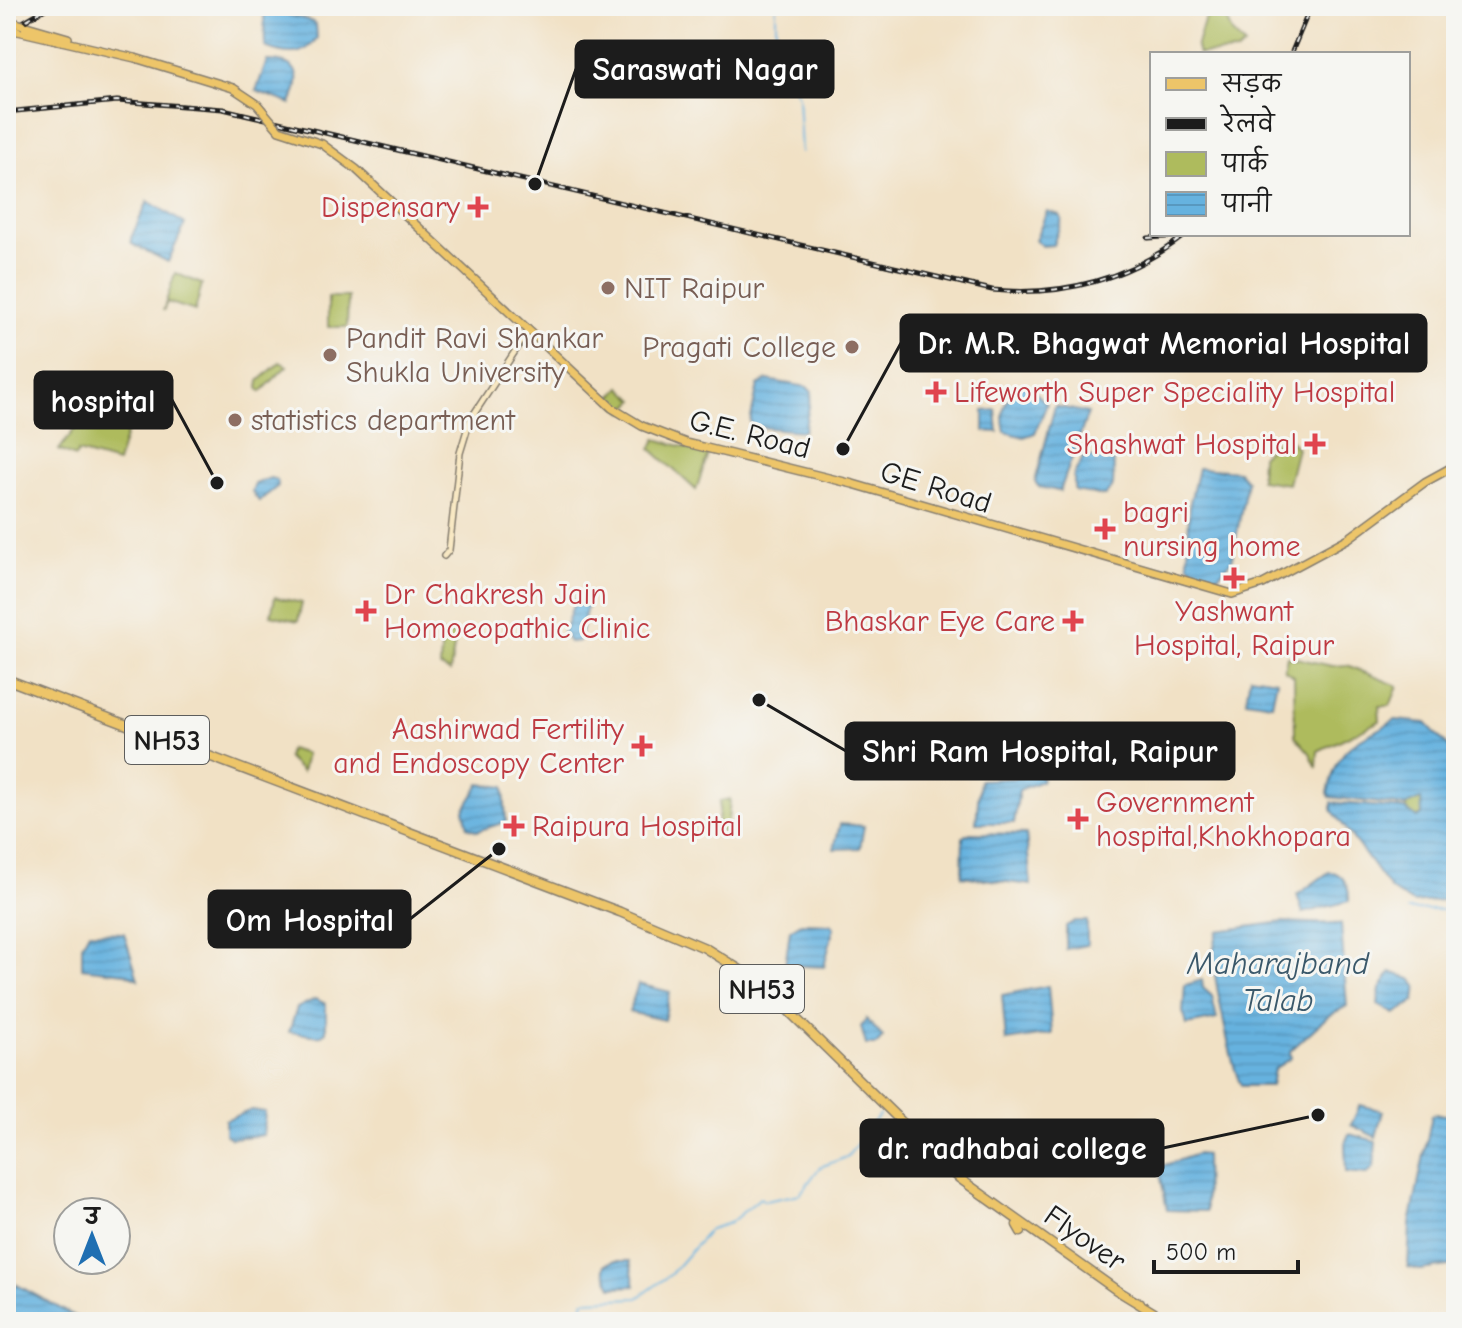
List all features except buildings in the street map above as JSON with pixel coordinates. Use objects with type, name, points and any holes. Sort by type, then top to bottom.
[{"type":"highway","name":"NH53","points":[[6,681],[666,933]]},
{"type":"highway","name":"NH53","points":[[577,899],[646,930],[666,933]]},
{"type":"highway","name":"Flyover","points":[[666,933],[705,948],[758,981],[843,1071],[959,1178],[1161,1322]]},
{"type":"highway","name":"Flyover","points":[[1040,1238],[1169,1322]]},
{"type":"main road","points":[[6,20],[233,88],[257,104],[274,127],[322,144],[363,175],[529,332],[473,419],[462,453],[450,551],[445,556]]},
{"type":"main road","points":[[6,27],[106,50]]},
{"type":"main road","name":"GE Road","points":[[529,332],[610,410],[660,438],[851,487],[1231,597],[1264,586],[1349,540],[1440,474],[1456,466]]},
{"type":"green space","points":[[1200,6],[1221,6],[1232,33],[1245,46],[1237,52],[1198,52],[1196,48],[1204,21],[1211,12],[1209,8]]},
{"type":"green space","points":[[175,273],[202,284],[195,311],[167,302],[163,311]]},
{"type":"green space","points":[[328,297],[348,297],[347,327],[328,327]]},
{"type":"green space","points":[[280,362],[287,366],[261,392],[259,381]]},
{"type":"green space","points":[[621,387],[635,400],[624,412],[610,399]]},
{"type":"green space","points":[[98,398],[119,401],[133,411],[117,463],[78,452],[75,457],[59,450]]},
{"type":"green space","points":[[1284,434],[1297,448],[1288,484],[1260,480],[1261,456]]},
{"type":"green space","points":[[656,439],[708,454],[696,490],[651,449]]},
{"type":"green space","points":[[275,597],[302,603],[298,621],[271,615]]},
{"type":"green space","points":[[442,634],[456,635],[450,672],[440,667]]},
{"type":"green space","points":[[1287,656],[1332,666],[1347,665],[1398,686],[1390,706],[1379,706],[1380,721],[1318,751],[1317,768],[1310,753],[1295,736],[1294,676],[1284,670]]},
{"type":"green space","points":[[289,749],[306,754],[302,772],[287,758]]},
{"type":"green space","points":[[730,799],[727,832],[717,831],[720,801]]},
{"type":"green space","points":[[1416,799],[1425,808],[1416,817],[1407,808]]},
{"type":"water","points":[[271,9],[316,24],[317,38],[300,52],[280,52],[265,47],[264,14]]},
{"type":"water","points":[[267,61],[287,64],[296,73],[297,86],[291,104],[256,91]]},
{"type":"water","points":[[148,201],[185,224],[168,262],[132,244],[131,238]]},
{"type":"water","points":[[1047,211],[1060,215],[1062,219],[1053,245],[1042,246],[1035,240]]},
{"type":"water","points":[[767,380],[807,387],[812,392],[804,431],[756,427],[750,422],[758,385]]},
{"type":"water","points":[[1019,385],[1029,386],[1047,404],[1035,433],[1024,437],[1005,432],[1004,424],[1004,406]]},
{"type":"water","points":[[1055,406],[1088,413],[1060,491],[1039,487],[1035,482]]},
{"type":"water","points":[[996,410],[998,432],[984,431],[984,411]]},
{"type":"water","points":[[1084,456],[1114,461],[1113,486],[1105,496],[1074,491],[1074,474]]},
{"type":"water","points":[[1198,468],[1238,471],[1247,481],[1232,560],[1218,576],[1193,569],[1188,563],[1189,507]]},
{"type":"water","points":[[270,478],[277,480],[278,486],[259,501],[252,492],[255,484]]},
{"type":"water","points":[[578,592],[588,602],[579,641],[569,642],[563,633]]},
{"type":"water","points":[[1250,676],[1277,680],[1272,704],[1246,700]]},
{"type":"water","points":[[1395,720],[1426,723],[1456,755],[1456,899],[1413,903],[1391,890],[1332,810],[1332,802],[1405,809],[1418,818],[1422,815],[1421,799],[1405,806],[1330,797],[1328,793],[1343,754],[1358,740]]},
{"type":"water","points":[[1029,769],[1042,777],[1041,781],[1019,790],[1014,823],[976,823],[980,780],[1021,778]]},
{"type":"water","points":[[480,784],[504,787],[506,822],[477,831],[468,827],[464,810]]},
{"type":"water","points":[[840,824],[864,826],[860,848],[834,849]]},
{"type":"water","points":[[970,833],[1026,834],[1031,885],[962,876],[963,837]]},
{"type":"water","points":[[1329,872],[1338,874],[1345,881],[1349,901],[1303,913],[1297,895]]},
{"type":"water","points":[[1075,921],[1087,921],[1087,945],[1066,949],[1066,926]]},
{"type":"water","name":"Maharajband Talab","points":[[1283,922],[1341,924],[1347,1006],[1327,1017],[1290,1051],[1291,1058],[1274,1069],[1271,1086],[1242,1086],[1220,1002],[1213,956],[1218,931]]},
{"type":"water","points":[[801,923],[831,924],[834,927],[824,967],[785,965],[790,930]]},
{"type":"water","points":[[89,932],[124,933],[138,979],[125,973],[82,968],[82,945]]},
{"type":"water","points":[[1391,972],[1411,979],[1417,986],[1415,1001],[1395,1014],[1378,1005],[1380,989]]},
{"type":"water","points":[[1202,980],[1203,988],[1212,996],[1217,1019],[1187,1025],[1183,1012],[1185,985]]},
{"type":"water","points":[[638,984],[670,992],[664,1020],[629,1012]]},
{"type":"water","points":[[1048,986],[1052,1034],[1006,1041],[1002,995]]},
{"type":"water","points":[[315,999],[326,1004],[326,1032],[320,1036],[289,1032],[297,1008]]},
{"type":"water","points":[[866,1019],[883,1037],[876,1045],[866,1045],[861,1027]]},
{"type":"water","points":[[1360,1105],[1383,1111],[1376,1137],[1351,1125]]},
{"type":"water","points":[[252,1110],[265,1112],[263,1135],[231,1138],[225,1134],[225,1120]]},
{"type":"water","points":[[1432,1115],[1456,1117],[1456,1265],[1420,1270],[1408,1267],[1410,1224]]},
{"type":"water","points":[[1349,1134],[1376,1141],[1374,1167],[1367,1174],[1346,1172],[1345,1143]]},
{"type":"water","points":[[1197,1154],[1205,1155],[1206,1211],[1167,1210],[1159,1167]]},
{"type":"water","points":[[630,1261],[635,1286],[612,1287],[604,1269],[605,1264]]},
{"type":"water","points":[[6,1279],[85,1322],[18,1322],[6,1316]]},
{"type":"waterway","points":[[776,6],[776,49],[798,96],[801,152]]},
{"type":"waterway","points":[[1408,910],[1456,910]]},
{"type":"waterway","points":[[572,1322],[581,1311],[584,1300],[638,1298],[670,1275],[710,1229],[730,1223],[760,1198],[765,1201],[800,1194],[820,1167],[847,1157],[879,1115]]},
{"type":"railway","points":[[6,32],[50,6]]},
{"type":"railway","points":[[1292,52],[1311,6]]},
{"type":"railway","points":[[6,112],[117,101],[223,109],[992,290],[1044,291],[1095,282],[1142,263],[1183,236]]},
{"type":"railway","points":[[1148,238],[1179,236]]},
{"type":"place","name":"Saraswati Nagar","points":[[535,184]]},
{"type":"place","name":"Dispensary","points":[[478,207]]},
{"type":"place","name":"NIT Raipur","points":[[608,288]]},
{"type":"place","name":"Pragati College","points":[[852,347]]},
{"type":"place","name":"Pandit Ravi Shankar Shukla University","points":[[330,355]]},
{"type":"place","name":"Lifeworth Super Speciality Hospital","points":[[936,392]]},
{"type":"place","name":"statistics department","points":[[235,420]]},
{"type":"place","name":"Shashwat Hospital","points":[[1315,444]]},
{"type":"place","name":"Dr. M.R. Bhagwat Memorial Hospital","points":[[843,449]]},
{"type":"place","name":"hospital","points":[[217,483]]},
{"type":"place","name":"bagri nursing home","points":[[1105,529]]},
{"type":"place","name":"Yashwant Hospital, Raipur","points":[[1234,578]]},
{"type":"place","name":"Dr Chakresh Jain Homoeopathic Clinic","points":[[366,611]]},
{"type":"place","name":"Bhaskar Eye Care","points":[[1073,621]]},
{"type":"place","name":"Shri Ram Hospital, Raipur","points":[[759,700]]},
{"type":"place","name":"Aashirwad Fertility and Endoscopy Center","points":[[642,746]]},
{"type":"place","name":"Government hospital,Khokhopara","points":[[1078,819]]},
{"type":"place","name":"Raipura Hospital","points":[[514,826]]},
{"type":"place","name":"Om Hospital","points":[[499,849]]},
{"type":"place","name":"dr. radhabai college","points":[[1318,1115]]}]
